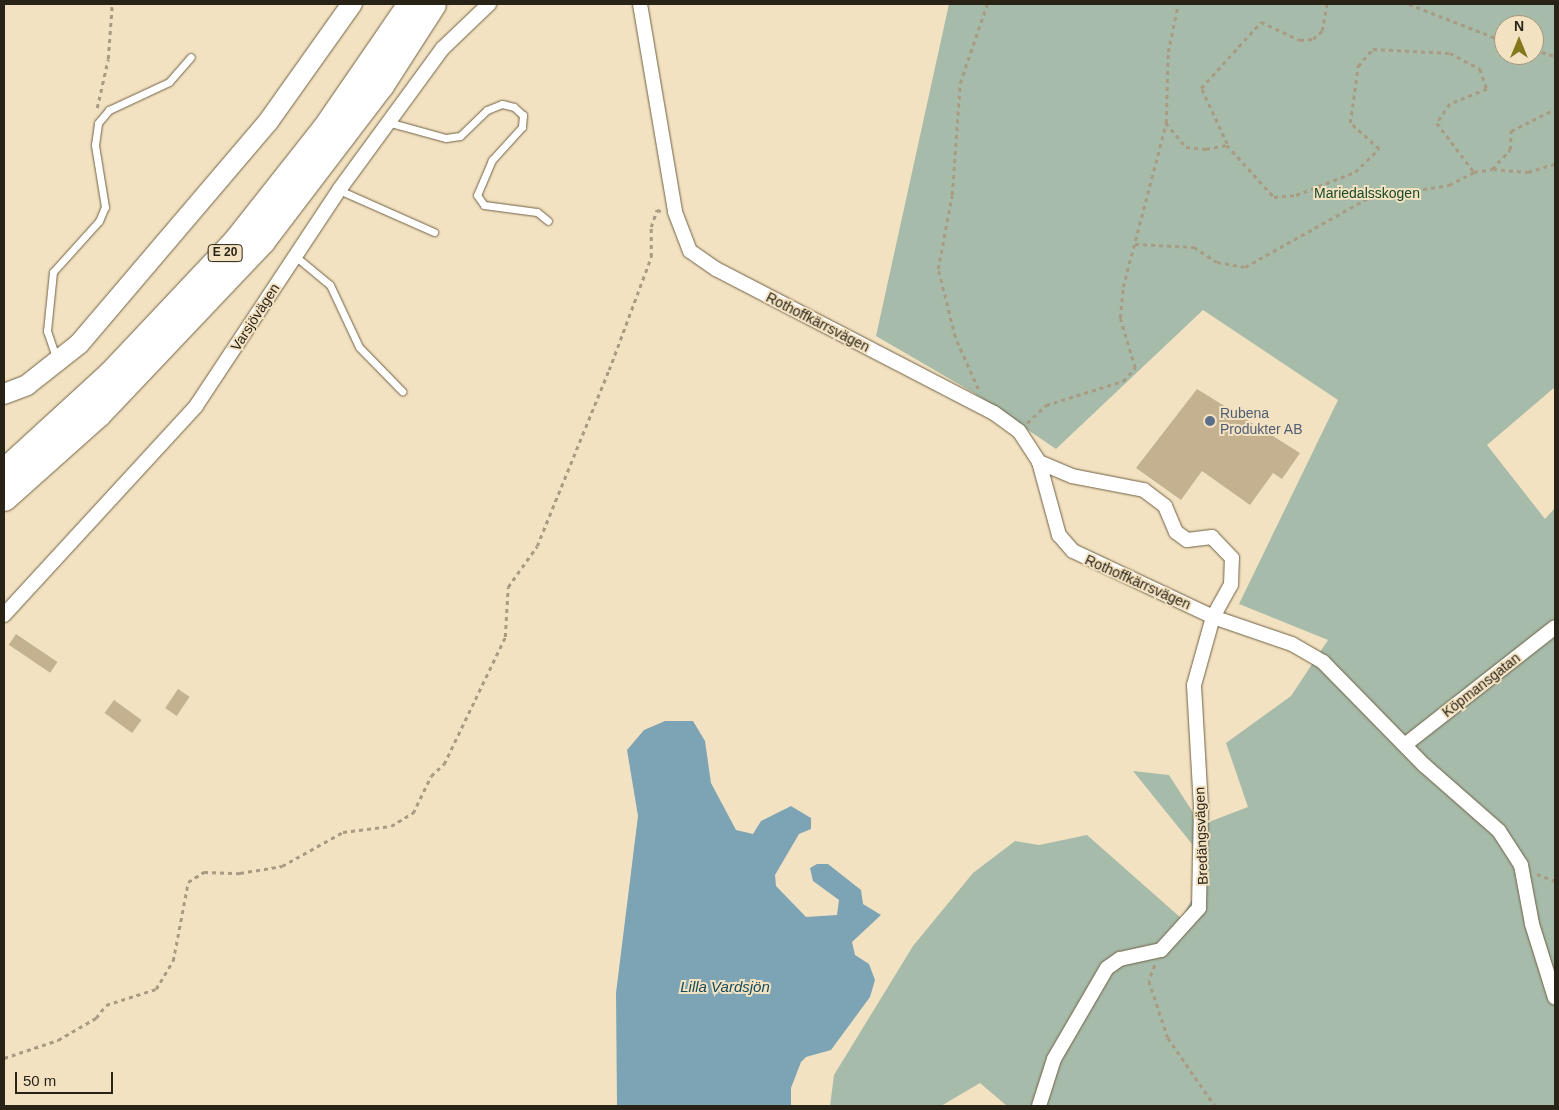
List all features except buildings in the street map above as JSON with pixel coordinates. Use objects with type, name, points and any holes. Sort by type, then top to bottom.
[{"type":"highway","name":"E 20","points":[[4,471],[110,374],[237,239],[324,129],[410,4]]},
{"type":"highway","name":"E 20","points":[[4,498],[100,413],[262,241],[381,85],[433,4]]},
{"type":"street","points":[[4,394],[27,385],[58,363],[268,122],[352,4]]},
{"type":"street","name":"Varsjövägen","points":[[4,615],[98,508],[184,422],[339,190],[391,123],[443,48],[489,4]]},
{"type":"street","name":"Rothoffkärrsvägen","points":[[640,4],[675,212],[684,242],[701,260],[994,413],[1019,431],[1039,462],[1059,535],[1073,552],[1213,617],[1292,644],[1323,662],[1498,831],[1521,865],[1532,924],[1555,998]]},
{"type":"street","name":"Bredängsvägen","points":[[1039,462],[1072,476],[1144,490],[1165,506],[1176,532],[1188,540],[1212,537],[1232,558],[1231,584],[1213,617],[1195,678],[1193,710],[1203,896],[1185,928],[1161,950]]},
{"type":"street","name":"Köpmansgatan","points":[[1406,744],[1555,627]]},
{"type":"street","points":[[1039,1106],[1054,1059],[1107,968],[1120,959],[1161,950]]},
{"type":"lane","points":[[58,363],[47,331],[48,296],[53,272],[99,221],[104,207],[94,138],[98,123],[109,110],[169,82],[191,57]]},
{"type":"lane","points":[[391,123],[446,138],[460,136],[487,110],[502,104],[514,107],[523,115],[522,127],[492,160],[477,195],[484,205],[537,212],[548,221]]},
{"type":"lane","points":[[339,190],[434,232]]},
{"type":"lane","points":[[295,256],[330,285],[359,347],[402,391]]},
{"type":"path","points":[[98,123],[96,113],[108,59],[112,4]]},
{"type":"path","points":[[985,398],[955,337],[938,268],[952,195],[960,83],[987,4]]},
{"type":"path","points":[[1019,431],[1046,405],[1123,381],[1135,368],[1120,318],[1166,123],[1168,52],[1178,4]]},
{"type":"path","points":[[1327,4],[1322,31],[1313,39],[1300,40],[1260,22],[1201,88],[1227,145],[1274,196],[1296,195],[1355,172],[1379,149],[1350,123],[1358,66],[1374,49],[1405,48],[1450,53],[1480,69],[1487,89],[1450,104],[1437,123],[1474,172]]},
{"type":"path","points":[[1409,4],[1494,37]]},
{"type":"path","points":[[1492,169],[1510,150],[1511,131],[1555,109]]},
{"type":"path","points":[[1166,123],[1186,147],[1206,149],[1227,145]]},
{"type":"path","points":[[1136,244],[1194,247],[1217,262],[1245,267],[1368,198],[1449,185],[1474,172],[1492,169],[1528,172],[1555,164]]},
{"type":"path","points":[[4,1058],[58,1040],[96,1018],[106,1005],[156,989],[173,961],[188,882],[204,872],[240,873],[282,866],[343,832],[391,826],[413,813],[431,776],[444,764],[504,636],[508,587],[537,546],[609,370],[650,257],[651,226],[657,210],[675,212]]},
{"type":"path","points":[[1521,865],[1555,881]]},
{"type":"path","points":[[1161,950],[1149,981],[1168,1038],[1215,1106]]},
{"type":"green space","name":"Mariedalsskogen","points":[[949,4],[1555,4],[1555,387],[1487,445],[1545,519],[1555,508],[1555,1106],[1007,1106],[980,1083],[941,1106],[830,1106],[834,1075],[913,946],[973,873],[1015,841],[1039,845],[1087,835],[1181,918],[1197,891],[1192,844],[1133,771],[1169,775],[1201,825],[1248,807],[1226,743],[1291,696],[1328,640],[1239,604],[1338,400],[1203,310],[1056,449],[974,393],[876,336]]},
{"type":"water","name":"Lilla Vardsjön","points":[[665,721],[693,721],[705,741],[711,783],[736,830],[753,834],[761,821],[791,806],[811,818],[811,829],[799,834],[775,875],[776,886],[806,917],[837,915],[839,900],[813,881],[810,868],[817,864],[828,864],[861,890],[863,904],[881,915],[852,942],[855,955],[869,964],[875,980],[870,997],[831,1050],[806,1057],[801,1062],[791,1088],[791,1106],[617,1106],[616,993],[638,816],[627,750],[644,730]]},
{"type":"place","name":"Rubena Produkter AB","points":[[1210,421]]}]
